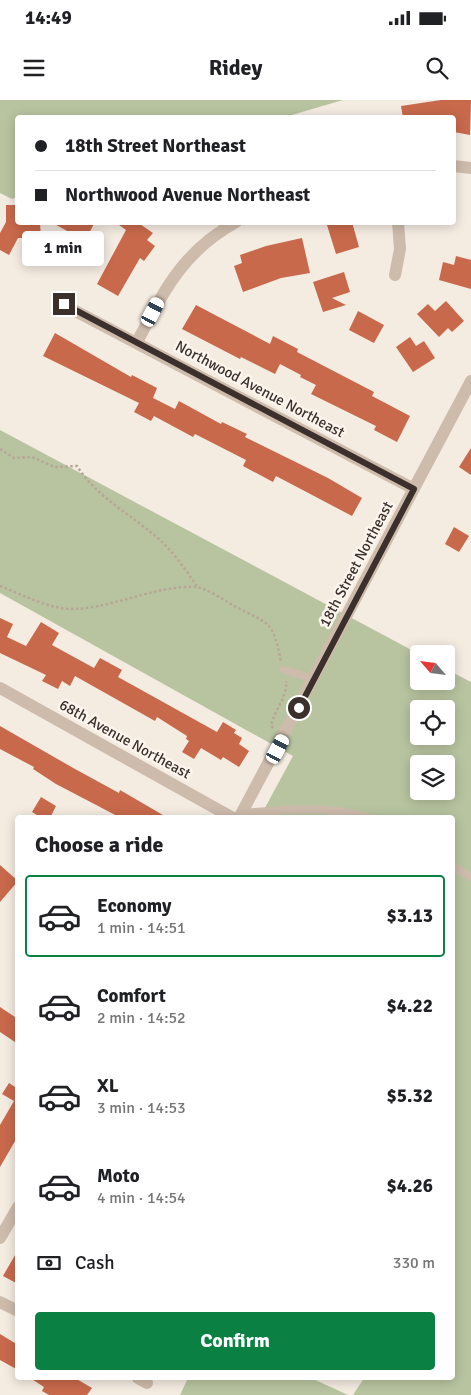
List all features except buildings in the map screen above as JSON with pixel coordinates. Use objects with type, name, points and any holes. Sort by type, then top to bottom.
[{"type":"street","points":[[456,166],[471,168]]},
{"type":"street","points":[[136,342],[169,281],[193,253],[232,225]]},
{"type":"street","points":[[395,275],[400,248],[398,225]]},
{"type":"street","name":"Northwood Avenue Northeast","points":[[64,304],[414,489]]},
{"type":"street","name":"18th Street Northeast","points":[[239,815],[284,736],[471,381]]},
{"type":"street","name":"68th Avenue Northeast","points":[[0,688],[236,815]]},
{"type":"street","points":[[0,1238],[15,1213]]},
{"type":"street","points":[[0,1302],[15,1310]]},
{"type":"lane","points":[[284,670],[314,679]]},
{"type":"lane","points":[[247,815],[300,809],[344,810],[360,815]]},
{"type":"lane","points":[[455,868],[471,877]]},
{"type":"path","points":[[0,449],[14,458],[32,457],[55,467],[77,466],[83,475],[111,500],[161,540],[197,586],[263,621],[274,630],[284,670],[286,691],[271,726],[284,736]]},
{"type":"path","points":[[0,586],[52,607],[74,609],[112,604],[160,591],[197,586]]},
{"type":"green space","points":[[0,100],[343,100],[292,115],[15,115],[15,198],[12,199],[0,193]]},
{"type":"green space","points":[[0,430],[410,649],[410,690],[455,690],[455,674],[471,682],[471,1395],[353,1395],[363,1380],[455,1380],[455,815],[261,815],[293,756],[0,593]]},
{"type":"green space","points":[[187,1380],[315,1380],[348,1395],[180,1395]]},
{"type":"route","points":[[64,304],[414,489],[299,708]]}]
